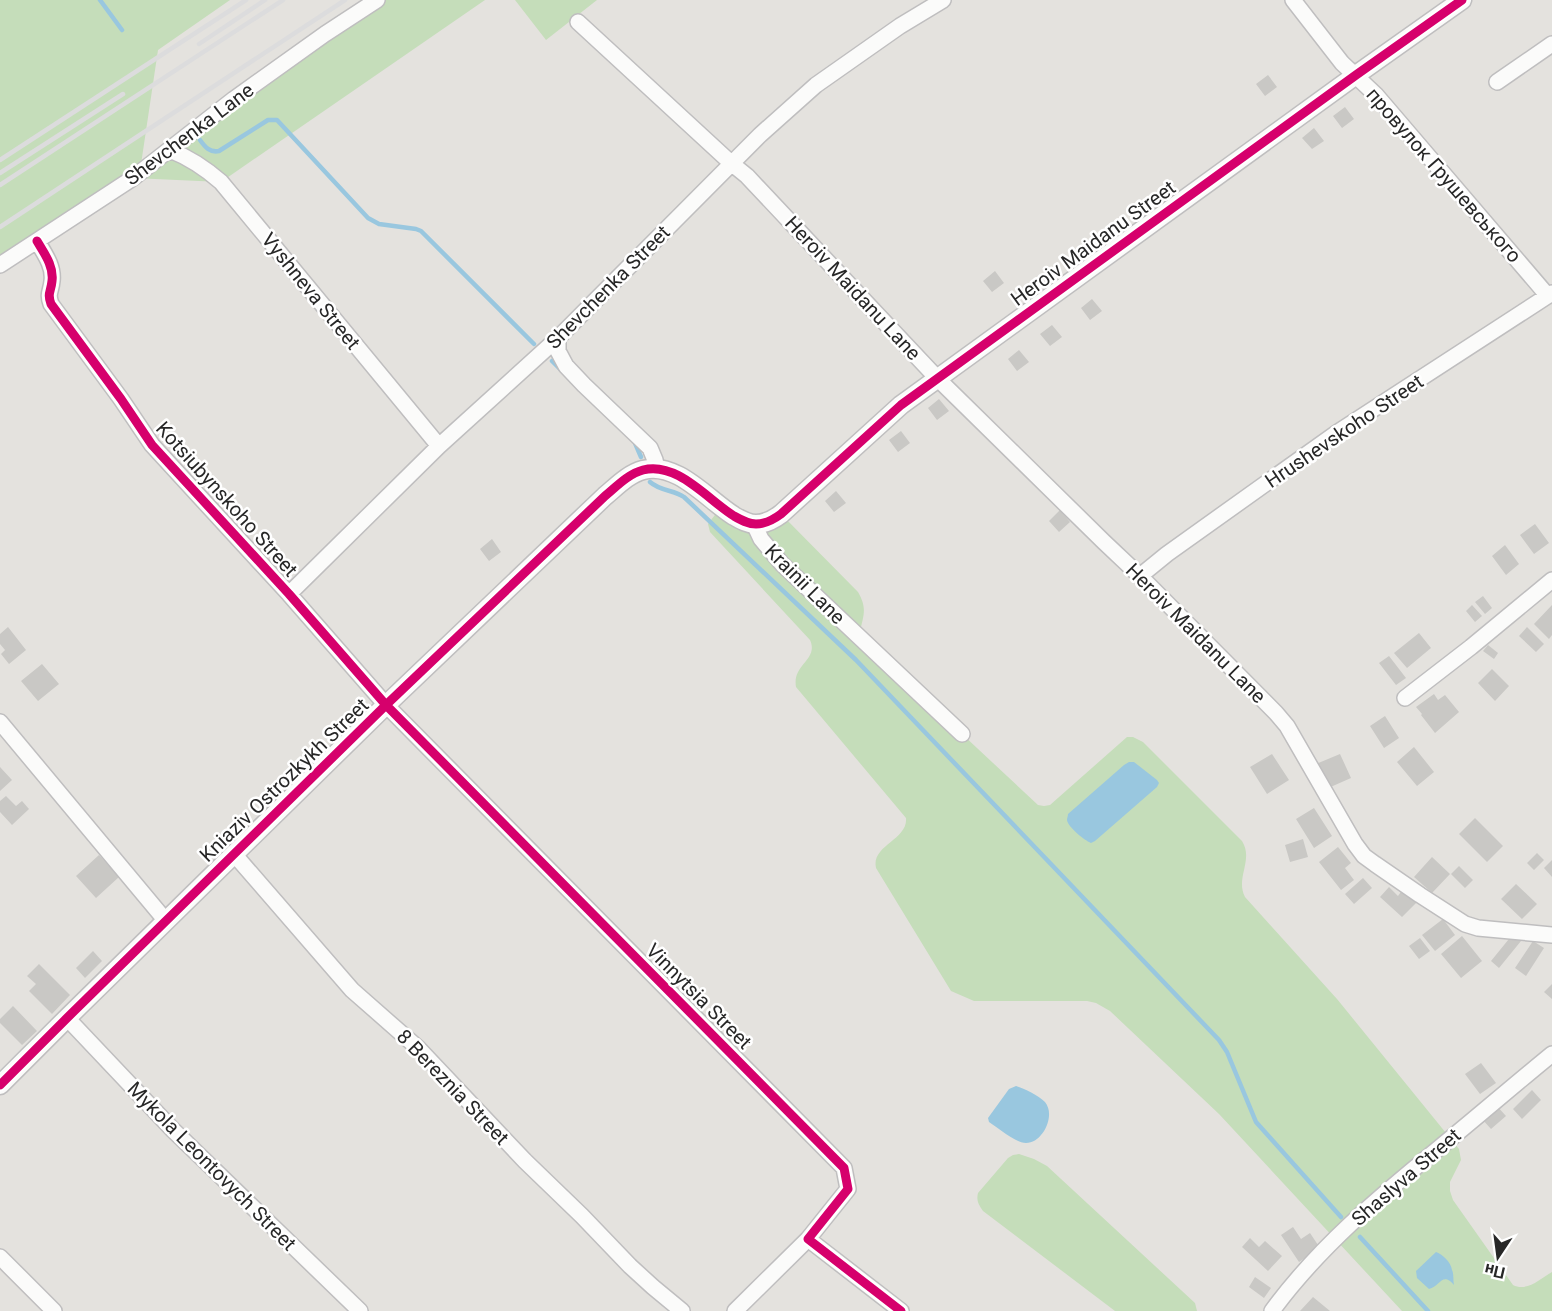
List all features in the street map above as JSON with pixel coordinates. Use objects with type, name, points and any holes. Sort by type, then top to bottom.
[{"type":"street","name":"Shevchenka Lane","points":[[0,265],[133,178],[234,99],[377,0]]},
{"type":"street","name":"Shevchenka Street","points":[[289,594],[439,446],[558,338],[760,135],[816,85],[891,32],[943,0]]},
{"type":"street","name":"провулок Грушевського","points":[[1293,0],[1342,63],[1376,95],[1550,294]]},
{"type":"street","name":"Heroiv Maidanu Street","points":[[754,524],[769,522],[781,514],[901,405],[937,378],[1462,0]]},
{"type":"street","name":"Heroiv Maidanu Lane","points":[[578,22],[747,176],[937,378],[1140,576],[1276,713],[1287,726],[1354,844],[1364,856],[1465,924],[1478,928],[1552,935]]},
{"type":"street","points":[[1497,82],[1552,44]]},
{"type":"street","name":"Vyshneva Street","points":[[170,150],[203,166],[221,182],[439,446]]},
{"type":"street","name":"Kotsiubynskoho Street","points":[[37,241],[52,268],[52,281],[48,296],[51,304],[121,399],[152,446],[289,594],[386,705]]},
{"type":"street","name":"Hrushevskoho Street","points":[[1140,576],[1167,554],[1335,434],[1550,294]]},
{"type":"street","points":[[558,338],[558,351],[566,366],[650,448],[657,468]]},
{"type":"street","name":"Krainii Lane","points":[[657,468],[678,475],[728,513],[741,521],[754,524],[761,538],[782,564],[962,735]]},
{"type":"street","name":"Kniaziv Ostrozkykh Street","points":[[0,1085],[386,705],[613,489],[643,470],[657,468]]},
{"type":"street","points":[[1406,698],[1552,580]]},
{"type":"street","name":"Vinnytsia Street","points":[[386,705],[844,1168],[848,1189],[808,1239],[735,1311]]},
{"type":"street","points":[[0,722],[166,921]]},
{"type":"street","name":"8 Bereznia Street","points":[[234,854],[352,990],[418,1048],[525,1161],[630,1266],[682,1311]]},
{"type":"street","name":"Mykola Leontovych Street","points":[[67,1018],[173,1130],[360,1311]]},
{"type":"street","name":"Shaslyva Street","points":[[1272,1311],[1308,1267],[1350,1225],[1396,1183],[1552,1054]]},
{"type":"street","points":[[808,1239],[901,1311]]},
{"type":"street","points":[[0,1257],[54,1311]]},
{"type":"green space","points":[[0,0],[230,0],[158,50],[140,171],[377,0],[485,0],[221,182],[133,178],[0,264]]},
{"type":"green space","points":[[515,0],[597,0],[546,40]]},
{"type":"green space","points":[[721,507],[741,521],[781,514],[858,592],[864,611],[860,631],[962,734],[1038,805],[1050,805],[1127,737],[1143,742],[1242,841],[1246,855],[1242,883],[1245,897],[1337,999],[1459,1149],[1461,1160],[1450,1182],[1453,1200],[1513,1285],[1528,1286],[1552,1272],[1552,1311],[1402,1311],[1219,1114],[1110,1011],[1087,1001],[974,1001],[951,991],[876,868],[879,854],[901,832],[906,818],[796,687],[798,673],[811,653],[810,640],[710,532],[708,524]]},
{"type":"green space","points":[[1019,1154],[1047,1166],[1195,1303],[1197,1311],[1115,1311],[983,1211],[979,1205],[978,1193],[1008,1158]]},
{"type":"water","points":[[1129,762],[1134,762],[1159,783],[1091,843],[1070,826],[1067,820],[1068,814]]},
{"type":"water","points":[[1016,1086],[1039,1097],[1048,1107],[1046,1127],[1032,1142],[1017,1141],[989,1122],[988,1118],[1009,1089]]},
{"type":"water","points":[[1436,1252],[1450,1264],[1454,1285],[1447,1279],[1429,1289],[1417,1278],[1416,1271]]},
{"type":"building","points":[[1268,75],[1277,87],[1265,96],[1256,84]]},
{"type":"building","points":[[1345,107],[1354,119],[1342,128],[1333,116]]},
{"type":"building","points":[[1314,128],[1324,141],[1312,149],[1302,138]]},
{"type":"building","points":[[995,271],[1004,283],[992,292],[983,281]]},
{"type":"building","points":[[1092,299],[1102,311],[1090,320],[1081,308]]},
{"type":"building","points":[[1052,325],[1062,337],[1050,346],[1040,334]]},
{"type":"building","points":[[1019,350],[1029,362],[1017,371],[1008,359]]},
{"type":"building","points":[[939,399],[949,411],[937,420],[928,408]]},
{"type":"building","points":[[901,431],[910,443],[898,452],[889,440]]},
{"type":"building","points":[[836,491],[846,503],[834,512],[825,501]]},
{"type":"building","points":[[1060,510],[1070,522],[1059,532],[1049,521]]},
{"type":"building","points":[[1535,524],[1549,543],[1534,554],[1520,535]]},
{"type":"building","points":[[492,539],[501,552],[489,561],[480,549]]},
{"type":"building","points":[[1505,545],[1519,564],[1506,575],[1492,556]]},
{"type":"building","points":[[1483,596],[1492,608],[1485,614],[1475,602]]},
{"type":"building","points":[[1472,605],[1482,616],[1475,622],[1466,611]]},
{"type":"building","points":[[1552,605],[1552,635],[1549,639],[1534,624]]},
{"type":"building","points":[[8,627],[26,650],[9,664],[1,654],[5,650],[0,644],[0,634]]},
{"type":"building","points":[[1527,627],[1544,644],[1536,652],[1519,636]]},
{"type":"building","points":[[1419,633],[1431,648],[1407,668],[1394,653]]},
{"type":"building","points":[[1488,645],[1498,653],[1494,659],[1483,651]]},
{"type":"building","points":[[1389,656],[1406,678],[1396,685],[1379,663]]},
{"type":"building","points":[[42,664],[59,684],[38,701],[21,681]]},
{"type":"building","points":[[1492,669],[1509,686],[1495,701],[1478,683]]},
{"type":"building","points":[[1434,694],[1438,700],[1445,695],[1459,712],[1435,733],[1416,707]]},
{"type":"building","points":[[1385,716],[1399,738],[1384,748],[1370,726]]},
{"type":"building","points":[[1414,747],[1434,772],[1417,786],[1397,762]]},
{"type":"building","points":[[1272,754],[1289,780],[1267,794],[1250,767]]},
{"type":"building","points":[[1340,754],[1351,778],[1326,789],[1316,764]]},
{"type":"building","points":[[0,767],[12,780],[0,791]]},
{"type":"building","points":[[6,796],[16,806],[22,801],[29,809],[12,825],[0,812],[0,801]]},
{"type":"building","points":[[1314,808],[1332,836],[1314,848],[1296,819]]},
{"type":"building","points":[[1475,818],[1503,846],[1487,862],[1459,834]]},
{"type":"building","points":[[1303,839],[1308,857],[1290,862],[1285,845]]},
{"type":"building","points":[[1338,847],[1351,863],[1345,868],[1354,880],[1341,890],[1319,862]]},
{"type":"building","points":[[1537,853],[1544,860],[1534,870],[1527,863]]},
{"type":"building","points":[[99,855],[119,877],[96,898],[76,876]]},
{"type":"building","points":[[1432,857],[1450,874],[1432,893],[1414,877]]},
{"type":"building","points":[[1552,860],[1552,877],[1544,868]]},
{"type":"building","points":[[1459,866],[1473,880],[1465,888],[1451,874]]},
{"type":"building","points":[[1363,878],[1372,888],[1354,904],[1345,894]]},
{"type":"building","points":[[1516,884],[1537,904],[1522,919],[1501,899]]},
{"type":"building","points":[[1389,887],[1398,896],[1403,889],[1417,902],[1402,917],[1380,897]]},
{"type":"building","points":[[1443,919],[1455,935],[1435,951],[1422,935]]},
{"type":"building","points":[[1513,934],[1521,941],[1499,968],[1491,961]]},
{"type":"building","points":[[1462,936],[1482,961],[1461,978],[1441,954]]},
{"type":"building","points":[[1420,938],[1430,951],[1419,959],[1409,946]]},
{"type":"building","points":[[1533,941],[1544,948],[1526,976],[1515,968]]},
{"type":"building","points":[[93,951],[102,961],[85,978],[76,968]]},
{"type":"building","points":[[39,964],[70,995],[52,1014],[29,991],[36,984],[27,976]]},
{"type":"building","points":[[1552,984],[1552,999],[1544,992]]},
{"type":"building","points":[[13,1006],[37,1031],[22,1045],[0,1023],[0,1019]]},
{"type":"building","points":[[1481,1063],[1496,1083],[1480,1094],[1465,1074]]},
{"type":"building","points":[[1532,1090],[1541,1100],[1522,1119],[1513,1109]]},
{"type":"building","points":[[1496,1105],[1506,1116],[1491,1129],[1482,1119]]},
{"type":"building","points":[[1293,1227],[1301,1239],[1310,1233],[1320,1248],[1299,1262],[1281,1235]]},
{"type":"building","points":[[1250,1238],[1259,1247],[1265,1241],[1282,1256],[1268,1271],[1242,1247]]},
{"type":"building","points":[[1255,1277],[1271,1288],[1264,1298],[1249,1287]]},
{"type":"building","points":[[1313,1297],[1330,1311],[1300,1311]]},
{"type":"waterway","points":[[100,0],[122,30]]},
{"type":"waterway","points":[[200,140],[210,150],[219,151],[268,120],[277,120],[368,218],[379,224],[421,231],[534,344]]},
{"type":"waterway","points":[[552,361],[560,369]]},
{"type":"waterway","points":[[635,443],[641,457]]},
{"type":"waterway","points":[[650,482],[684,497],[856,660],[1219,1040],[1227,1052],[1256,1122],[1341,1217]]},
{"type":"waterway","points":[[1360,1237],[1428,1311]]},
{"type":"railway","points":[[0,160],[246,0]]},
{"type":"railway","points":[[199,44],[265,0]]},
{"type":"railway","points":[[0,185],[283,0]]},
{"type":"railway","points":[[0,227],[345,0]]},
{"type":"railway","points":[[0,173],[123,94]]},
{"type":"cycle path","points":[[0,1085],[386,705],[622,481],[643,470],[668,471],[680,476],[742,520],[756,524],[772,520],[901,405],[1462,0]]},
{"type":"cycle path","points":[[37,241],[51,270],[52,281],[49,295],[51,304],[152,445],[289,594],[386,705],[844,1168],[848,1189],[808,1239],[901,1311]]}]
